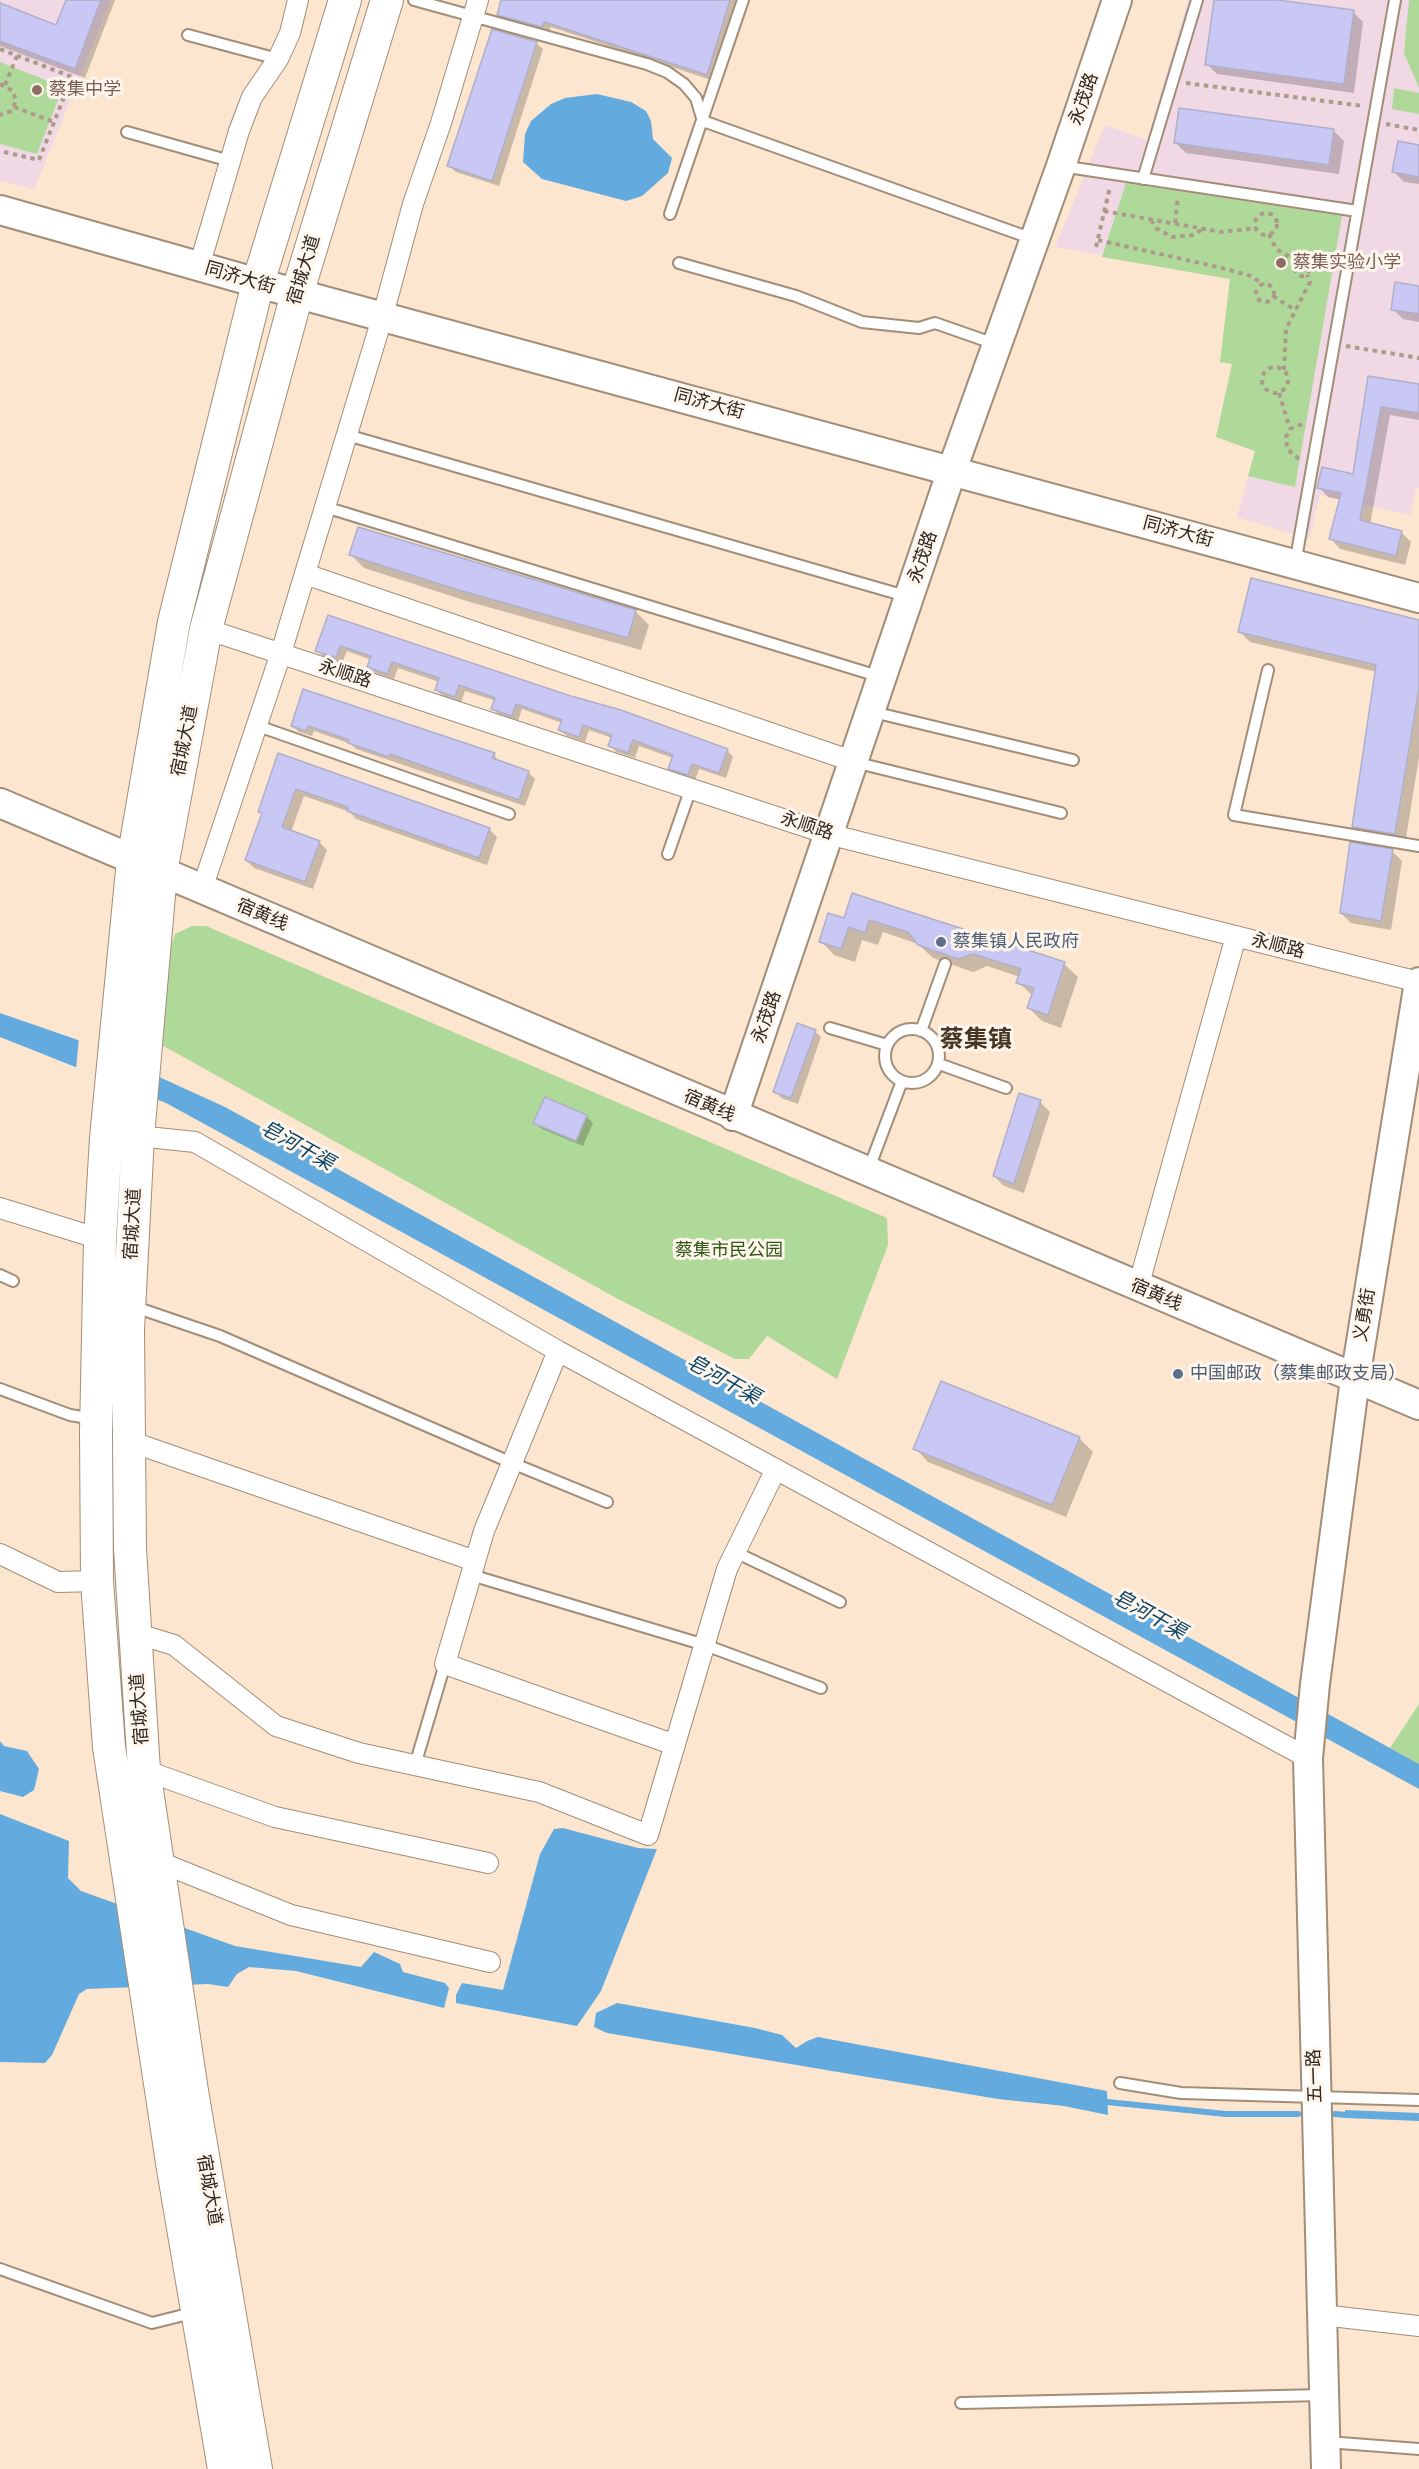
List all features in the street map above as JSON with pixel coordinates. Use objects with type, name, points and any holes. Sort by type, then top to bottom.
[{"type":"main road","name":"宿城大道","points":[[224,2469],[197,2312],[109,1747],[97,1581],[96,1419],[100,1239],[106,1138],[132,1019],[174,622],[258,284],[345,0]]},
{"type":"main road","name":"宿城大道","points":[[147,866],[206,629],[297,294],[387,0]]},
{"type":"main road","name":"宿城大道","points":[[132,1019],[138,1136],[129,1305],[130,1549],[144,1770],[192,2091],[256,2469]]},
{"type":"street","points":[[199,267],[230,161],[252,97],[278,59],[290,33],[298,0]]},
{"type":"street","name":"永茂路","points":[[733,1116],[952,470],[1061,166],[1117,0]]},
{"type":"street","points":[[202,890],[281,653],[383,315],[413,204],[441,123],[476,7]]},
{"type":"street","name":"同济大街","points":[[0,210],[258,284],[383,315],[1419,598]]},
{"type":"street","points":[[305,574],[852,761]]},
{"type":"street","name":"永顺路","points":[[206,629],[828,834],[1419,982]]},
{"type":"street","name":"宿黄线","points":[[0,804],[867,1173],[1419,1404]]},
{"type":"street","points":[[1138,1287],[1236,936]]},
{"type":"street","name":"义勇街","points":[[1315,1684],[1355,1378],[1419,982]]},
{"type":"street","points":[[138,1136],[195,1142],[558,1350],[1308,1758]]},
{"type":"street","points":[[0,1208],[100,1239]]},
{"type":"street","points":[[558,1350],[484,1531],[445,1664],[675,1745]]},
{"type":"street","points":[[129,1441],[473,1568]]},
{"type":"street","points":[[135,1633],[174,1645],[276,1726],[359,1752],[538,1792],[648,1835],[727,1569],[777,1469]]},
{"type":"street","points":[[0,1554],[57,1582],[97,1581]]},
{"type":"street","name":"五一路","points":[[1315,1684],[1308,1758],[1326,2456]]},
{"type":"street","points":[[144,1770],[275,1817],[488,1863]]},
{"type":"street","points":[[157,1862],[291,1915],[490,1962]]},
{"type":"street","points":[[1322,2315],[1419,2326]]},
{"type":"lane","points":[[414,0],[476,7],[668,72],[696,98],[703,121]]},
{"type":"lane","points":[[670,214],[743,0]]},
{"type":"lane","points":[[1143,179],[1197,0]]},
{"type":"lane","points":[[1295,564],[1395,0]]},
{"type":"lane","points":[[188,34],[278,59]]},
{"type":"lane","points":[[703,121],[1034,239]]},
{"type":"lane","points":[[127,132],[230,161]]},
{"type":"lane","points":[[1061,166],[1357,211]]},
{"type":"lane","points":[[679,263],[796,296],[862,322],[919,328],[935,323],[996,344]]},
{"type":"lane","points":[[347,435],[909,597]]},
{"type":"lane","points":[[325,507],[882,677]]},
{"type":"lane","points":[[1268,670],[1234,815],[1419,846]]},
{"type":"lane","points":[[871,711],[1073,760]]},
{"type":"lane","points":[[258,726],[509,814]]},
{"type":"lane","points":[[852,761],[1061,813]]},
{"type":"lane","points":[[668,854],[691,788]]},
{"type":"lane","points":[[921,1031],[945,964]]},
{"type":"lane","points":[[830,1028],[887,1045]]},
{"type":"lane","points":[[907,1029],[921,1031],[933,1039],[938,1047],[939,1064],[927,1080],[910,1083],[902,1081],[889,1070],[886,1062],[887,1045],[899,1033],[907,1029]]},
{"type":"lane","points":[[939,1064],[1006,1088]]},
{"type":"lane","points":[[867,1173],[902,1081]]},
{"type":"lane","points":[[0,1275],[13,1281]]},
{"type":"lane","points":[[129,1305],[220,1336],[607,1502]]},
{"type":"lane","points":[[0,1389],[70,1415],[96,1419]]},
{"type":"lane","points":[[735,1552],[840,1602]]},
{"type":"lane","points":[[473,1568],[705,1645],[821,1688]]},
{"type":"lane","points":[[415,1765],[445,1664]]},
{"type":"lane","points":[[1120,2083],[1180,2093],[1419,2100]]},
{"type":"lane","points":[[0,2269],[152,2323],[197,2312]]},
{"type":"lane","points":[[961,2403],[1324,2395]]},
{"type":"lane","points":[[1326,2456],[1419,2449]]},
{"type":"path","points":[[0,49],[72,77],[39,160],[0,151]]},
{"type":"path","points":[[0,115],[7,114],[14,107],[13,91],[3,84],[17,56]]},
{"type":"path","points":[[1173,81],[1375,108]]},
{"type":"path","points":[[14,107],[54,122]]},
{"type":"path","points":[[1373,122],[1419,130]]},
{"type":"path","points":[[1096,247],[1113,174]]},
{"type":"path","points":[[1175,223],[1179,184]]},
{"type":"path","points":[[1104,211],[1221,231],[1256,228]]},
{"type":"path","points":[[1271,214],[1277,222],[1275,230],[1269,234],[1261,233],[1256,228],[1256,221],[1260,215],[1271,214]]},
{"type":"path","points":[[1150,219],[1156,228],[1172,237],[1193,235],[1203,228]]},
{"type":"path","points":[[1269,234],[1276,249],[1308,265],[1307,275],[1310,282],[1286,329],[1284,370],[1288,383],[1279,393]]},
{"type":"path","points":[[1098,240],[1251,276],[1272,288],[1273,296]]},
{"type":"path","points":[[1300,262],[1295,268],[1296,272],[1300,276],[1307,275]]},
{"type":"path","points":[[1264,285],[1257,290],[1257,298],[1264,302],[1273,296]]},
{"type":"path","points":[[1273,296],[1295,310]]},
{"type":"path","points":[[1334,344],[1419,358]]},
{"type":"path","points":[[1279,393],[1267,391],[1262,383],[1263,375],[1272,367],[1284,370]]},
{"type":"path","points":[[1279,393],[1290,429],[1286,437],[1287,449],[1292,455],[1312,465]]},
{"type":"path","points":[[1290,429],[1320,420]]},
{"type":"shaded area","name":"蔡集中学","points":[[0,0],[111,0],[34,190],[0,180]]},
{"type":"shaded area","name":"蔡集实验小学","points":[[1188,0],[1419,0],[1419,488],[1416,488],[1410,515],[1320,495],[1309,539],[1237,517],[1255,451],[1216,437],[1232,364],[1220,362],[1230,279],[1055,247],[1105,125],[1147,140]]},
{"type":"green space","points":[[1409,0],[1419,0],[1419,88],[1404,53]]},
{"type":"green space","points":[[0,62],[63,87],[37,154],[0,144]]},
{"type":"green space","points":[[1394,88],[1419,93],[1419,114],[1392,109]]},
{"type":"green space","points":[[1126,183],[1342,216],[1295,487],[1248,476],[1255,451],[1216,437],[1232,364],[1220,362],[1230,279],[1102,257]]},
{"type":"green space","name":"蔡集市民公园","points":[[192,926],[206,926],[887,1218],[888,1245],[837,1379],[767,1336],[749,1359],[735,1359],[618,1299],[160,1044],[169,952],[175,934]]},
{"type":"green space","points":[[1419,1704],[1419,1764],[1390,1748]]},
{"type":"water","points":[[597,94],[631,102],[646,111],[651,121],[653,139],[672,158],[668,173],[642,196],[626,201],[542,179],[523,162],[525,134],[531,121],[551,104],[565,98]]},
{"type":"water","points":[[0,1013],[78,1040],[225,1107],[1419,1764],[1419,1789],[166,1103],[0,1037]]},
{"type":"water","points":[[0,1741],[4,1746],[27,1751],[39,1769],[34,1790],[23,1797],[0,1791]]},
{"type":"water","points":[[0,1814],[69,1841],[68,1878],[81,1891],[235,1946],[361,1967],[374,1952],[400,1964],[403,1972],[445,1983],[449,1988],[444,2008],[296,1971],[249,1967],[237,1974],[228,1987],[208,1984],[87,1989],[79,1994],[52,2055],[45,2063],[0,2062]]},
{"type":"water","points":[[563,1828],[638,1848],[657,1849],[601,1991],[577,2026],[456,2003],[456,1995],[462,1983],[503,1990],[540,1854],[554,1829]]},
{"type":"water","points":[[617,2003],[755,2028],[782,2035],[796,2048],[818,2037],[1107,2091],[1108,2115],[1064,2106],[998,2099],[607,2033],[594,2027],[596,2013]]},
{"type":"water","points":[[1345,2110],[1419,2113],[1419,2121],[1346,2118]]},
{"type":"pier","points":[[79,1037],[153,1071],[151,1099],[76,1069]]},
{"type":"building","points":[[66,0],[101,0],[75,69],[0,41],[0,3],[56,25]]},
{"type":"building","points":[[501,0],[730,0],[707,75],[544,22],[542,27],[497,15]]},
{"type":"building","points":[[1214,0],[1277,0],[1354,10],[1344,84],[1205,65]]},
{"type":"building","points":[[492,29],[537,42],[492,181],[447,166]]},
{"type":"building","points":[[1179,108],[1334,129],[1329,165],[1174,143]]},
{"type":"building","points":[[1398,141],[1419,145],[1419,177],[1392,172]]},
{"type":"building","points":[[1395,282],[1419,286],[1419,314],[1391,310]]},
{"type":"building","points":[[1368,376],[1419,384],[1419,413],[1381,407],[1360,520],[1402,531],[1396,556],[1329,539],[1341,493],[1317,488],[1322,467],[1353,474]]},
{"type":"building","points":[[358,527],[636,610],[628,638],[455,589],[349,555]]},
{"type":"building","points":[[1251,578],[1419,620],[1419,688],[1395,834],[1352,827],[1376,665],[1238,632]]},
{"type":"building","points":[[328,615],[571,696],[621,710],[728,749],[719,773],[692,764],[688,775],[668,769],[673,755],[633,740],[628,753],[608,746],[612,735],[583,725],[579,737],[558,730],[562,720],[516,704],[512,716],[491,709],[495,698],[459,685],[455,697],[435,690],[439,678],[392,662],[387,674],[367,667],[371,656],[340,646],[336,658],[315,651]]},
{"type":"building","points":[[303,689],[495,753],[492,758],[529,771],[519,800],[390,754],[389,757],[348,743],[349,740],[308,726],[306,731],[291,726]]},
{"type":"building","points":[[278,753],[490,828],[479,858],[347,811],[348,807],[296,789],[282,827],[320,841],[305,882],[245,860],[262,813],[258,812]]},
{"type":"building","points":[[1350,842],[1393,849],[1381,921],[1340,913]]},
{"type":"building","points":[[852,893],[1065,962],[1048,1015],[1027,1008],[1034,988],[1016,983],[1021,969],[973,954],[958,959],[918,945],[908,932],[869,920],[865,933],[849,927],[841,949],[819,942],[828,913],[844,918]]},
{"type":"building","points":[[797,1023],[816,1030],[791,1098],[773,1092]]},
{"type":"building","points":[[1019,1093],[1041,1100],[1014,1184],[993,1176]]},
{"type":"building","points":[[545,1097],[587,1115],[576,1141],[533,1123]]},
{"type":"building","points":[[941,1381],[1080,1437],[1052,1505],[913,1449]]},
{"type":"waterway","points":[[1107,2102],[1226,2114],[1298,2114]]},
{"type":"waterway","points":[[1335,2114],[1346,2115]]},
{"type":"place","name":"蔡集中学","points":[[37,90]]},
{"type":"place","name":"蔡集实验小学","points":[[1281,263]]},
{"type":"place","name":"蔡集镇人民政府","points":[[941,942]]},
{"type":"place","name":"中国邮政（蔡集邮政支局）","points":[[1178,1374]]},
{"type":"district","name":"蔡集镇","points":[[976,1040]]},
{"type":"water label","name":"皂河干渠","points":[[297,1146]]},
{"type":"water label","name":"皂河干渠","points":[[723,1380]]},
{"type":"water label","name":"皂河干渠","points":[[1149,1615]]}]
